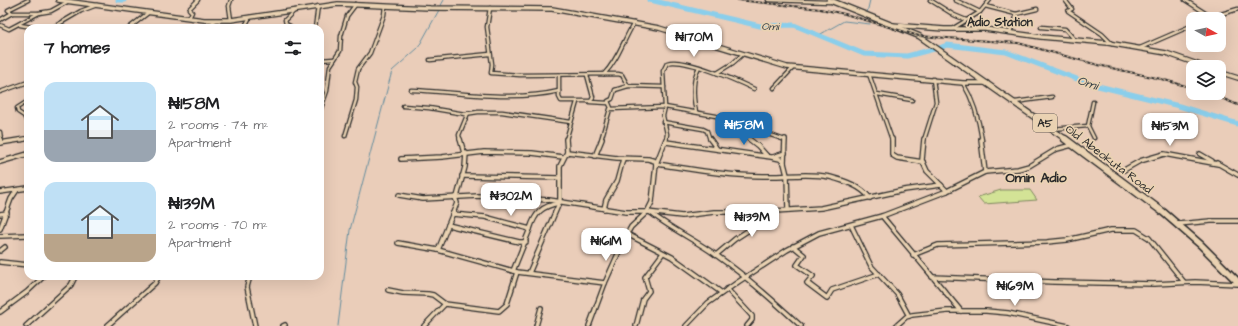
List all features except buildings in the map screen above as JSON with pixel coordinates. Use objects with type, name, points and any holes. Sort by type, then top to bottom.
[{"type":"highway","name":"Old Abeokuta Road","points":[[831,1],[919,36],[988,83],[1052,128],[1178,224],[1216,259],[1238,283]]},
{"type":"street","points":[[12,13],[8,10],[28,0]]},
{"type":"street","points":[[58,0],[148,13],[216,20],[231,20],[318,6],[356,4],[430,8],[552,9],[659,28],[793,68],[988,83]]},
{"type":"street","points":[[189,18],[192,12],[189,9],[190,6],[198,0]]},
{"type":"street","points":[[231,0],[229,6],[231,20]]},
{"type":"street","points":[[768,0],[831,1]]},
{"type":"street","points":[[930,0],[966,20]]},
{"type":"street","points":[[955,0],[980,12]]},
{"type":"street","points":[[952,29],[980,12],[989,0]]},
{"type":"street","points":[[1065,0],[1072,9],[1068,11],[1081,21],[1104,34],[1112,44]]},
{"type":"street","points":[[1185,0],[1204,12]]},
{"type":"street","points":[[0,25],[9,29],[39,14],[43,14],[57,8],[69,1]]},
{"type":"street","points":[[324,94],[328,83],[330,66],[340,51],[347,16],[356,4]]},
{"type":"street","points":[[59,24],[97,5]]},
{"type":"street","points":[[316,24],[318,6]]},
{"type":"street","points":[[345,136],[347,122],[357,94],[358,86],[355,81],[358,75],[358,69],[370,53],[384,15],[385,6]]},
{"type":"street","points":[[985,6],[1016,14],[1037,9]]},
{"type":"street","points":[[490,8],[487,27],[490,54],[490,73],[520,76],[620,74],[628,86]]},
{"type":"street","points":[[1226,12],[1238,9]]},
{"type":"street","points":[[286,24],[285,20],[295,10]]},
{"type":"street","points":[[0,20],[12,13],[32,12],[39,14]]},
{"type":"street","points":[[134,24],[148,13]]},
{"type":"street","points":[[1010,32],[1012,27],[1015,25],[1016,14]]},
{"type":"street","points":[[246,24],[250,17]]},
{"type":"street","points":[[211,24],[216,20]]},
{"type":"street","points":[[604,74],[624,44],[627,34],[634,23]]},
{"type":"street","points":[[18,25],[24,26]]},
{"type":"street","points":[[892,25],[952,29],[985,29],[1112,44],[1174,55],[1187,60]]},
{"type":"street","points":[[1041,27],[1065,29],[1074,40]]},
{"type":"street","points":[[1140,48],[1186,28]]},
{"type":"street","points":[[430,60],[490,54]]},
{"type":"street","points":[[717,72],[727,67],[743,54]]},
{"type":"street","points":[[324,60],[334,59]]},
{"type":"street","points":[[589,326],[605,283],[631,226],[649,212],[654,191],[656,164],[666,142],[667,134],[663,122],[665,107],[663,71],[667,63],[670,62],[699,67],[717,72],[754,89]]},
{"type":"street","points":[[696,112],[696,105],[694,103],[695,75],[699,67]]},
{"type":"street","points":[[774,88],[793,68]]},
{"type":"street","points":[[587,74],[593,97],[589,102]]},
{"type":"street","points":[[869,74],[877,94],[881,112],[892,137],[892,155],[897,158],[923,162]]},
{"type":"street","points":[[1226,74],[1238,78]]},
{"type":"street","points":[[559,75],[559,97],[561,101],[608,103],[612,99],[616,90],[628,86],[664,87]]},
{"type":"street","points":[[932,79],[936,102],[924,137],[922,151],[923,162],[928,171],[947,191]]},
{"type":"street","points":[[962,82],[975,103],[980,127],[982,163],[985,172]]},
{"type":"street","points":[[0,92],[24,83]]},
{"type":"street","points":[[411,90],[448,91],[490,95],[536,95],[559,92]]},
{"type":"street","points":[[877,94],[912,100]]},
{"type":"street","points":[[1015,102],[1052,97]]},
{"type":"street","points":[[529,273],[560,202],[560,166],[566,152],[566,140],[577,102]]},
{"type":"street","points":[[1093,102],[1088,126],[1094,138]]},
{"type":"street","points":[[608,103],[611,108]]},
{"type":"street","points":[[24,104],[17,108],[18,112],[24,116]]},
{"type":"street","points":[[403,106],[468,113],[502,112],[571,122]]},
{"type":"street","points":[[611,108],[665,107],[696,112],[716,116],[785,139],[784,163],[787,175],[788,210]]},
{"type":"street","points":[[595,156],[605,130],[609,110],[611,108]]},
{"type":"street","points":[[438,250],[457,203],[456,197],[465,167],[465,153],[459,135],[468,113]]},
{"type":"street","points":[[663,122],[703,129],[707,131],[708,138],[717,149]]},
{"type":"street","points":[[741,124],[746,137],[769,157]]},
{"type":"street","points":[[1052,128],[1088,126]]},
{"type":"street","points":[[0,132],[0,143],[24,139]]},
{"type":"street","points":[[666,142],[769,157],[780,159],[784,163]]},
{"type":"street","points":[[686,326],[692,317],[727,289],[793,246],[819,233],[836,227],[852,225],[882,216],[947,191],[985,172],[1018,169],[1037,162],[1057,149],[1074,145]]},
{"type":"street","points":[[566,152],[623,159],[648,159],[655,161],[656,164],[754,176],[787,175],[836,178],[841,182],[866,190],[870,198]]},
{"type":"street","points":[[400,159],[442,157],[465,153],[532,153],[563,157]]},
{"type":"street","points":[[769,157],[785,154]]},
{"type":"street","points":[[1124,170],[1140,161],[1164,154],[1218,164]]},
{"type":"street","points":[[1200,154],[1238,176]]},
{"type":"street","points":[[0,162],[24,155]]},
{"type":"street","points":[[604,208],[610,191],[618,178],[619,169],[623,159]]},
{"type":"street","points":[[462,176],[560,178]]},
{"type":"street","points":[[399,196],[423,199],[456,197],[521,198],[626,212],[649,212],[682,216],[714,212],[773,211],[821,208],[904,190],[941,185]]},
{"type":"street","points":[[0,192],[24,189]]},
{"type":"street","points":[[0,229],[7,213],[7,208],[17,190]]},
{"type":"street","points":[[388,290],[403,293],[428,294],[433,295],[445,304],[499,311],[507,304],[515,271],[537,212],[547,206],[560,202]]},
{"type":"street","points":[[716,255],[735,239],[769,217],[773,211]]},
{"type":"street","points":[[649,212],[667,225],[716,255],[745,277],[801,326]]},
{"type":"street","points":[[0,214],[7,213]]},
{"type":"street","points":[[452,214],[485,217],[509,225],[530,229]]},
{"type":"street","points":[[882,216],[961,312]]},
{"type":"street","points":[[1178,224],[1211,221],[1238,221]]},
{"type":"street","points":[[448,225],[519,242],[526,242]]},
{"type":"street","points":[[852,225],[866,259],[897,294],[909,316]]},
{"type":"street","points":[[913,255],[938,245],[1046,242],[1067,240],[1111,230],[1136,230],[1149,238],[1184,282]]},
{"type":"street","points":[[627,234],[690,269],[722,293]]},
{"type":"street","points":[[0,236],[24,235]]},
{"type":"street","points":[[398,243],[438,250],[515,271],[605,283]]},
{"type":"street","points":[[793,246],[804,255],[797,265],[813,276],[807,282],[827,298],[832,290],[879,274]]},
{"type":"street","points":[[0,251],[5,247]]},
{"type":"street","points":[[636,326],[643,299],[649,291],[645,277],[663,253]]},
{"type":"street","points":[[0,262],[24,265]]},
{"type":"street","points":[[932,277],[1154,284],[1184,282],[1238,283]]},
{"type":"street","points":[[0,312],[27,292],[40,280]]},
{"type":"street","points":[[26,326],[71,285],[74,280]]},
{"type":"street","points":[[107,326],[157,280]]},
{"type":"street","points":[[249,280],[247,287],[255,326]]},
{"type":"street","points":[[727,289],[752,316],[752,320],[747,326]]},
{"type":"street","points":[[424,326],[445,304]]},
{"type":"street","points":[[536,326],[541,308]]},
{"type":"street","points":[[896,326],[909,316],[920,314],[988,311],[1007,313],[1045,323],[1068,326]]},
{"type":"green space","points":[[1001,190],[1030,190],[1037,200],[984,204],[978,197]]},
{"type":"waterway","name":"Omi","points":[[118,0],[124,0]]},
{"type":"waterway","points":[[440,7],[444,0]]},
{"type":"waterway","name":"Omi","points":[[650,0],[760,26],[794,25],[864,54],[907,56],[934,49]]},
{"type":"waterway","points":[[867,13],[870,0]]},
{"type":"waterway","points":[[338,326],[350,230],[392,71],[418,48],[439,10]]},
{"type":"waterway","points":[[819,35],[844,21],[870,24]]},
{"type":"waterway","name":"Omi","points":[[939,48],[947,45],[1006,52],[1090,84],[1179,106],[1238,124]]},
{"type":"railway","points":[[738,0],[820,9],[845,14],[919,36],[1018,43],[1098,65],[1186,86]]},
{"type":"railway","points":[[1226,100],[1238,105]]},
{"type":"district","name":"Adio Station","points":[[1000,22]]},
{"type":"district","name":"Omin Adio","points":[[1036,177]]}]
